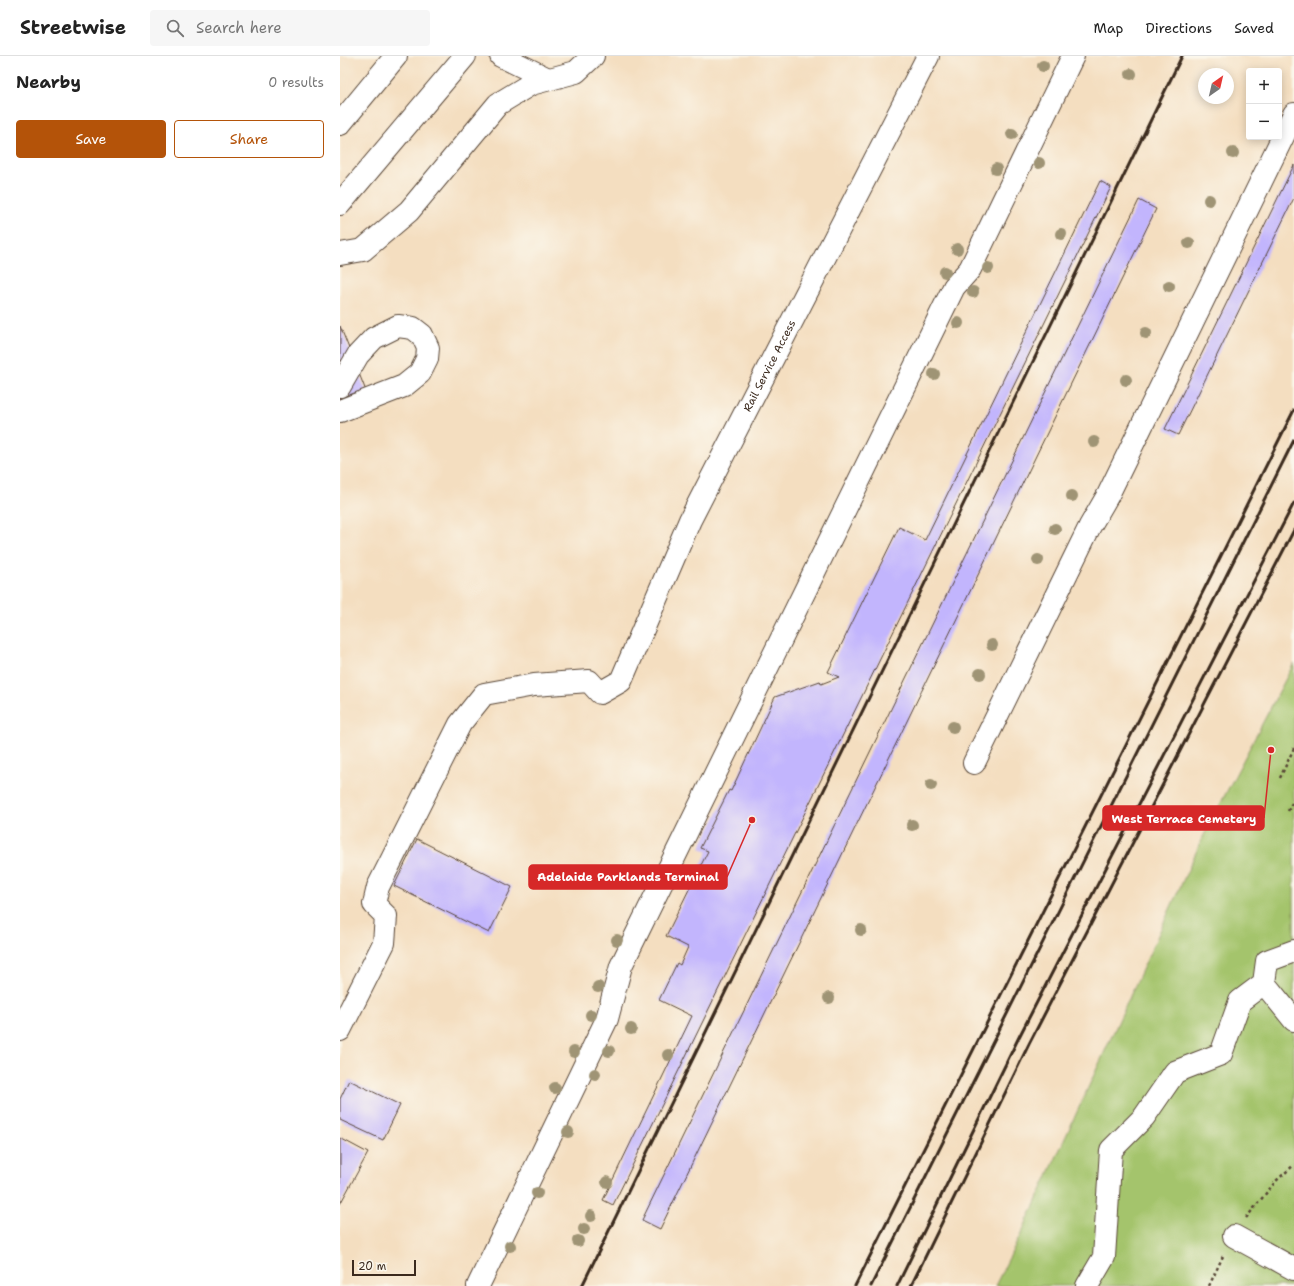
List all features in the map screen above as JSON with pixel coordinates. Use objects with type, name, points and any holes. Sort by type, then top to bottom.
[{"type":"lane","points":[[340,124],[396,56]]},
{"type":"lane","points":[[340,204],[465,56]]},
{"type":"lane","points":[[501,56],[548,79]]},
{"type":"lane","points":[[340,254],[363,250],[409,211],[498,104],[531,84],[576,72],[593,56]]},
{"type":"lane","name":"Rail Service Access","points":[[340,1030],[384,943],[386,916],[374,904],[378,887],[460,724],[484,694],[534,685],[589,681],[600,693],[621,681],[690,520],[928,56]]},
{"type":"lane","points":[[478,1286],[607,1019],[621,966],[874,447],[954,286],[970,269],[1073,56]]},
{"type":"lane","points":[[974,763],[1090,526],[1108,495],[1294,114]]},
{"type":"lane","points":[[340,386],[358,355],[374,338],[398,326],[413,328],[422,335],[428,348],[427,359],[420,372],[404,386],[340,411]]},
{"type":"lane","points":[[1087,1286],[1104,1257],[1111,1150],[1144,1117],[1175,1072],[1221,1054],[1240,1001],[1264,983],[1267,961],[1294,951]]},
{"type":"lane","points":[[1264,983],[1294,1020]]},
{"type":"lane","points":[[1234,1236],[1294,1269]]},
{"type":"path","points":[[1280,778],[1294,748]]},
{"type":"path","points":[[1288,811],[1294,799]]},
{"type":"green space","points":[[1294,663],[1294,1286],[995,1286],[1022,1232],[1203,837]]},
{"type":"building","points":[[1294,165],[1294,198],[1178,435],[1165,429]]},
{"type":"building","points":[[1100,181],[1111,187],[613,1205],[603,1200],[692,1016],[659,1000],[677,963],[680,965],[688,947],[666,936],[708,851],[700,848],[729,790],[731,791],[775,697],[820,681],[821,684],[839,677],[828,672],[899,527],[925,540]]},
{"type":"building","points":[[1139,200],[1156,209],[660,1229],[642,1220]]},
{"type":"building","points":[[340,326],[372,406],[340,419]]},
{"type":"building","points":[[417,839],[512,887],[489,933],[394,886]]},
{"type":"building","points":[[349,1080],[400,1105],[383,1140],[340,1120],[340,1099]]},
{"type":"building","points":[[340,1138],[368,1153],[340,1204]]},
{"type":"railway","points":[[582,1286],[1182,56]]},
{"type":"railway","points":[[855,1286],[1294,410]]},
{"type":"railway","points":[[871,1286],[1294,440]]},
{"type":"railway","points":[[897,1286],[1019,1037],[1294,503]]},
{"type":"railway","points":[[911,1286],[1029,1044],[1294,530]]},
{"type":"place","name":"West Terrace Cemetery","points":[[1271,750]]},
{"type":"place","name":"Adelaide Parklands Terminal","points":[[752,820]]}]
